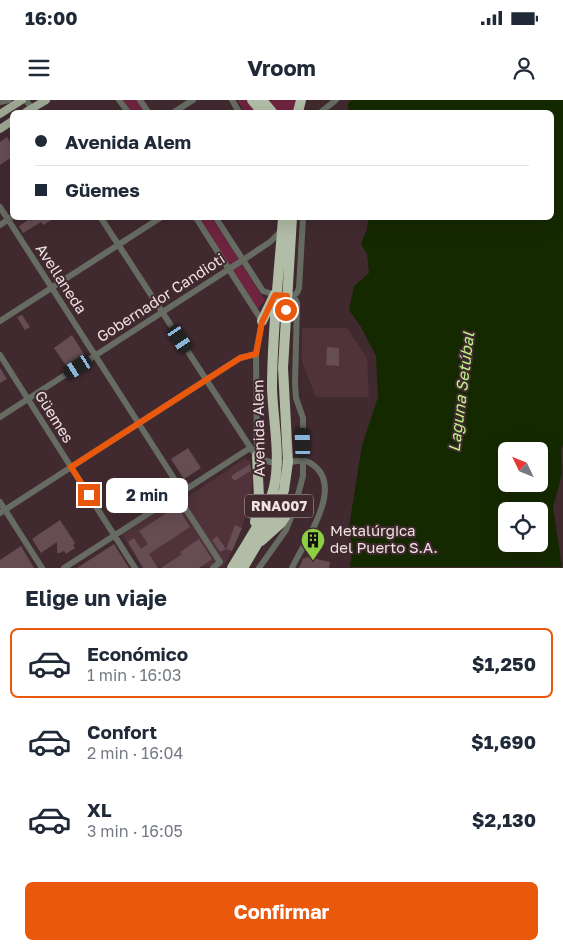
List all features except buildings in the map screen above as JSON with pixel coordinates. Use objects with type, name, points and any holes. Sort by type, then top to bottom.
[{"type":"highway","name":"Avenida Alem","points":[[279,294],[283,220]]},
{"type":"highway","name":"Avenida Alem","points":[[232,568],[279,506],[284,490],[272,389],[274,338],[279,294],[292,220]]},
{"type":"highway","points":[[262,322],[279,294]]},
{"type":"highway","points":[[252,542],[259,503],[254,452]]},
{"type":"highway","points":[[252,542],[272,532],[281,523],[296,501]]},
{"type":"highway","name":"Avenida Alem","points":[[243,568],[252,542]]},
{"type":"main road","points":[[0,114],[24,100]]},
{"type":"main road","points":[[31,110],[46,100]]},
{"type":"street","points":[[0,102],[9,100]]},
{"type":"street","points":[[177,110],[194,100]]},
{"type":"street","points":[[324,110],[336,100]]},
{"type":"street","name":"Avellaneda","points":[[0,207],[10,219]]},
{"type":"street","points":[[0,225],[10,219]]},
{"type":"street","name":"Avellaneda","points":[[11,220],[95,356],[140,424],[220,562],[213,568]]},
{"type":"street","points":[[102,220],[254,452],[267,462],[304,460],[313,465],[322,476],[324,483],[323,504],[315,526],[292,568]]},
{"type":"street","points":[[0,320],[157,220]]},
{"type":"street","points":[[197,220],[262,322]]},
{"type":"street","points":[[217,220],[243,260],[279,294],[294,299],[297,303],[295,384],[296,398],[302,414],[303,476],[294,510],[286,530],[259,568]]},
{"type":"street","points":[[279,294],[297,294],[299,290],[303,220]]},
{"type":"street","name":"Gobernador Candioti","points":[[0,417],[243,260],[270,242],[282,230]]},
{"type":"street","name":"Avenida Alem","points":[[254,452],[256,354],[262,322]]},
{"type":"street","points":[[3,511],[240,358],[256,354]]},
{"type":"street","name":"Güemes","points":[[0,355],[136,568]]},
{"type":"street","points":[[64,568],[179,492],[254,452]]},
{"type":"street","points":[[0,502],[3,511],[42,568]]},
{"type":"shaded area","points":[[123,100],[137,100],[144,110],[130,110]]},
{"type":"shaded area","points":[[237,100],[298,100],[296,110],[244,110]]},
{"type":"shaded area","points":[[199,220],[213,220],[265,301],[256,309]]},
{"type":"shaded area","points":[[302,328],[347,328],[367,358],[369,397],[316,397],[302,362]]},
{"type":"shaded area","points":[[244,459],[250,461],[253,478],[249,504],[242,528],[223,567],[143,567],[122,535],[182,494],[186,498]]},
{"type":"water","name":"Laguna Setúbal","points":[[352,100],[563,100],[563,444],[561,449],[562,474],[553,507],[562,567],[350,567],[352,551],[349,527],[362,445],[378,397],[376,356],[361,327],[349,310],[354,286],[369,273],[367,254],[361,244],[367,229],[368,220],[554,220],[554,110],[348,110],[348,103]]},
{"type":"place","name":"Metalúrgica del Puerto S.A.","points":[[313,561]]},
{"type":"route","points":[[89,495],[71,467],[240,358],[256,354],[262,322],[275,295],[287,296],[286,310]]}]
